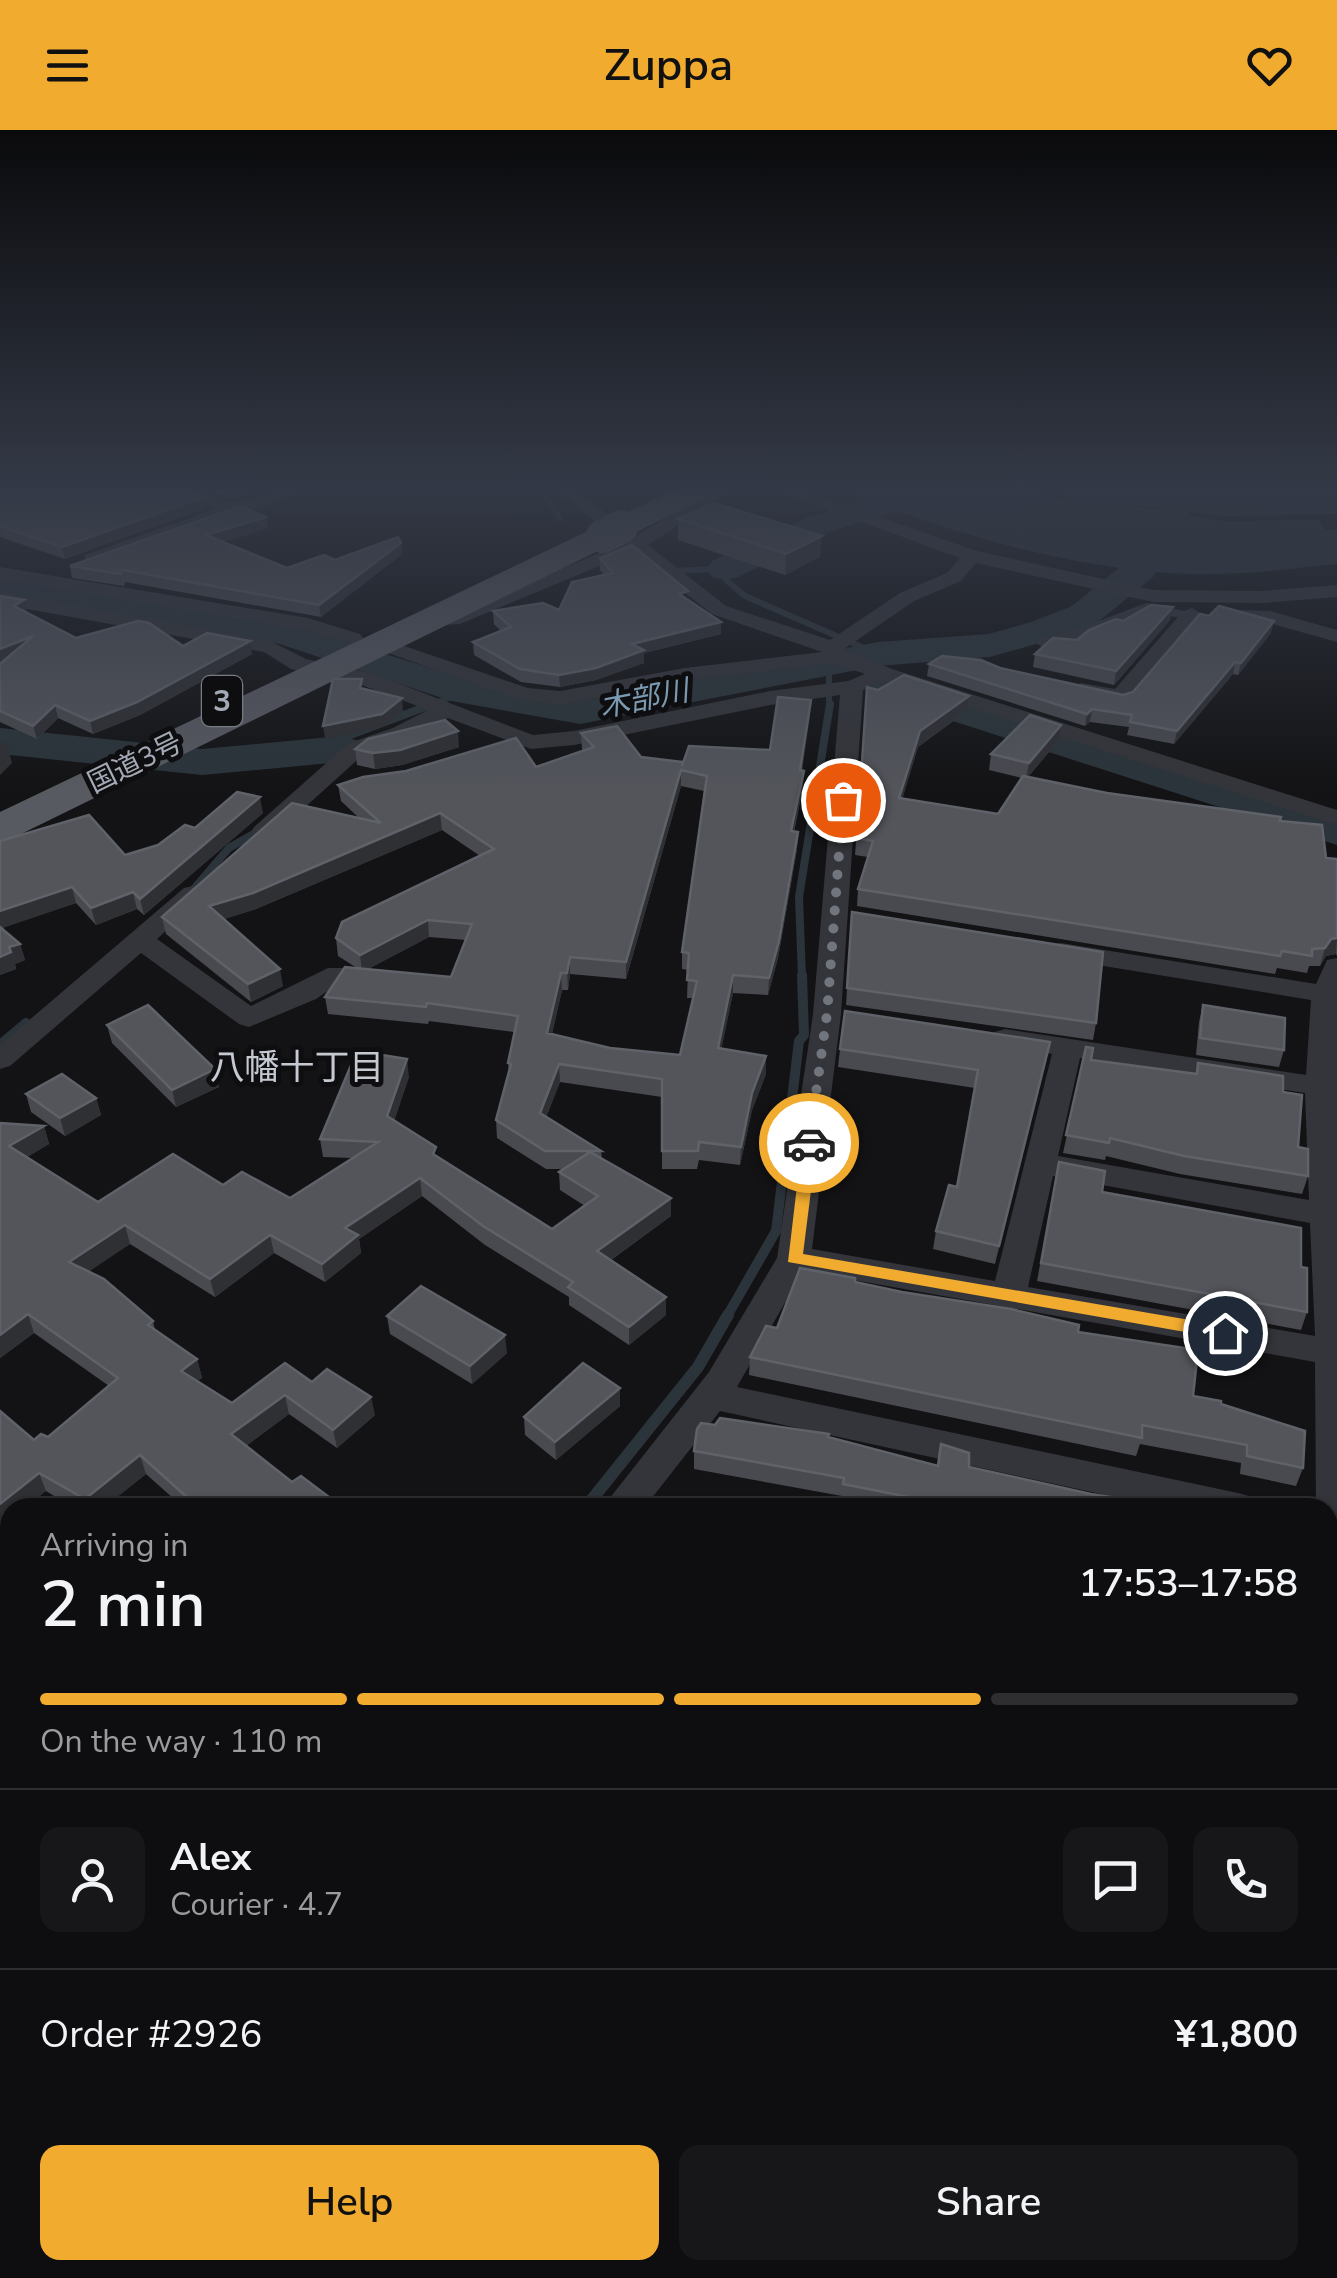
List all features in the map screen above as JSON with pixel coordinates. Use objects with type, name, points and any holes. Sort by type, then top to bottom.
[{"type":"highway","name":"国道3号","points":[[0,828],[82,779],[483,589]]},
{"type":"highway","name":"国道3号","points":[[339,656],[424,623],[492,589]]},
{"type":"highway","name":"国道3号","points":[[0,807],[82,779]]},
{"type":"street","points":[[87,589],[308,624],[366,679],[531,742],[574,738],[770,698],[852,687],[884,674]]},
{"type":"street","points":[[691,589],[719,610],[884,674],[1337,818]]},
{"type":"street","points":[[0,598],[560,698],[685,674],[837,654],[908,597],[926,589]]},
{"type":"street","points":[[1125,589],[1153,596],[1337,591]]},
{"type":"street","points":[[1264,607],[1337,607]]},
{"type":"street","points":[[1046,643],[1079,636],[1146,610],[1270,617],[1337,636]]},
{"type":"street","points":[[1066,687],[1120,697],[1192,614]]},
{"type":"street","points":[[629,1498],[711,1395],[794,1258],[844,915],[852,687]]},
{"type":"street","points":[[250,843],[357,748],[401,733],[448,709]]},
{"type":"street","points":[[487,751],[519,739]]},
{"type":"street","points":[[309,790],[359,782]]},
{"type":"street","points":[[0,1060],[206,882]]},
{"type":"street","points":[[140,940],[248,1018],[306,993],[338,974]]},
{"type":"street","points":[[1030,946],[1331,996]]},
{"type":"street","points":[[1333,1498],[1335,1353],[1324,1214],[1331,996],[1337,966]]},
{"type":"street","points":[[827,1014],[864,1019]]},
{"type":"street","points":[[975,1034],[1329,1088]]},
{"type":"street","points":[[1009,1294],[1068,1047]]},
{"type":"street","points":[[1040,1164],[1324,1214]]},
{"type":"street","points":[[794,1258],[1335,1353]]},
{"type":"street","points":[[711,1395],[1191,1498]]},
{"type":"building","points":[[230,589],[340,589],[319,605]]},
{"type":"building","points":[[569,589],[686,589],[679,594],[721,622],[632,644],[644,650],[596,668],[559,675],[520,669],[473,642],[511,627],[493,611],[543,603],[559,610]]},
{"type":"building","points":[[0,596],[24,600],[14,606],[76,638],[138,621],[149,623],[183,646],[207,633],[250,641],[137,702],[90,721],[55,705],[33,726],[0,711],[0,664],[33,636],[0,649]]},
{"type":"building","points":[[1151,605],[1173,607],[1116,671],[1035,654],[1053,638],[1077,640],[1089,630],[1116,619],[1123,621]]},
{"type":"building","points":[[1219,606],[1274,621],[1241,663],[1235,662],[1177,731],[1130,722],[1132,715],[1092,709],[1087,714],[929,664],[942,656],[981,660],[1000,668],[1123,695],[1133,692],[1200,614],[1209,616]]},
{"type":"building","points":[[904,675],[969,696],[920,731],[899,798],[998,814],[1023,776],[1107,793],[1322,825],[1326,858],[1337,859],[1337,938],[1331,939],[1325,948],[1312,949],[1312,956],[1282,951],[1280,956],[858,889],[873,841],[857,838],[867,687],[878,690]]},
{"type":"building","points":[[333,679],[362,679],[360,688],[402,698],[382,714],[323,726]]},
{"type":"building","points":[[778,697],[811,700],[800,770],[804,771],[791,831],[798,832],[779,941],[769,978],[733,975],[718,1048],[766,1056],[752,1093],[741,1147],[699,1142],[698,1151],[662,1151],[662,1079],[559,1064],[540,1113],[601,1151],[545,1151],[496,1120],[511,1064],[508,1063],[518,1016],[427,1003],[426,1007],[325,997],[345,967],[451,977],[472,924],[428,920],[360,955],[336,938],[342,922],[494,849],[440,813],[253,893],[209,906],[280,969],[248,984],[162,917],[292,803],[381,823],[338,785],[363,777],[406,771],[516,738],[536,767],[594,747],[581,733],[617,726],[641,757],[683,762],[682,766],[689,746],[770,750]],"holes":[[[681,770],[707,776],[682,952],[689,953],[687,980],[697,981],[680,1055],[610,1048],[547,1033],[561,973],[567,973],[570,957],[626,962]]]},
{"type":"building","points":[[1030,715],[1061,725],[1029,763],[991,754]]},
{"type":"building","points":[[445,720],[458,731],[400,750],[373,753],[355,749],[368,739]]},
{"type":"building","points":[[237,792],[260,797],[140,899],[133,892],[91,908],[72,887],[0,911],[0,841],[89,815],[125,855],[158,845],[185,825],[195,828]]},
{"type":"building","points":[[852,912],[1103,952],[1096,1023],[847,988]]},
{"type":"building","points":[[0,927],[20,944],[9,947],[11,952],[0,957]]},
{"type":"building","points":[[148,1005],[215,1069],[172,1090],[107,1025]]},
{"type":"building","points":[[1203,1005],[1285,1018],[1284,1050],[1200,1038]]},
{"type":"building","points":[[845,1011],[1050,1042],[999,1246],[936,1231],[949,1185],[957,1187],[978,1070],[840,1049]]},
{"type":"building","points":[[1086,1047],[1093,1048],[1091,1060],[1197,1074],[1198,1063],[1283,1076],[1283,1092],[1302,1095],[1298,1147],[1308,1149],[1308,1176],[1184,1156],[1110,1138],[1109,1143],[1066,1135]]},
{"type":"building","points":[[357,1051],[407,1059],[387,1116],[436,1147],[433,1154],[552,1229],[598,1196],[559,1172],[590,1152],[671,1198],[597,1251],[666,1297],[629,1327],[568,1287],[573,1282],[483,1226],[420,1178],[345,1228],[358,1235],[322,1264],[270,1235],[210,1279],[125,1225],[69,1262],[104,1279],[153,1321],[148,1325],[197,1359],[181,1371],[232,1403],[285,1363],[312,1382],[327,1369],[371,1397],[333,1430],[285,1395],[231,1434],[292,1482],[301,1476],[330,1498],[188,1498],[140,1455],[86,1498],[39,1473],[8,1498],[0,1498],[0,1411],[34,1440],[41,1434],[48,1437],[118,1378],[28,1314],[0,1335],[0,1123],[44,1126],[9,1146],[98,1202],[173,1154],[223,1185],[242,1172],[290,1198],[378,1142],[320,1139]]},
{"type":"building","points":[[62,1074],[96,1098],[60,1118],[26,1094]]},
{"type":"building","points":[[1059,1162],[1105,1171],[1102,1192],[1301,1228],[1301,1267],[1307,1268],[1307,1312],[1041,1263]]},
{"type":"building","points":[[800,1268],[902,1292],[1011,1309],[1079,1325],[1078,1332],[1198,1350],[1193,1396],[1221,1401],[1305,1431],[1303,1468],[1247,1456],[1247,1445],[1142,1425],[1142,1438],[750,1357],[766,1326],[777,1328]]},
{"type":"building","points":[[421,1286],[505,1335],[470,1366],[387,1316]]},
{"type":"building","points":[[583,1363],[620,1388],[555,1442],[524,1417]]},
{"type":"building","points":[[720,1418],[829,1434],[828,1437],[938,1466],[941,1444],[969,1453],[969,1467],[1117,1498],[914,1498],[843,1484],[844,1478],[694,1451],[701,1423],[715,1425]]},
{"type":"waterway","name":"木部川","points":[[8,589],[286,634],[465,692],[580,712],[878,654],[990,645],[1085,614],[1115,589]]},
{"type":"waterway","points":[[737,589],[878,654]]},
{"type":"waterway","points":[[829,666],[829,706]]},
{"type":"waterway","points":[[886,686],[1337,831]]},
{"type":"waterway","points":[[427,706],[465,692]]},
{"type":"waterway","points":[[341,749],[305,752],[433,704]]},
{"type":"waterway","points":[[802,978],[799,897],[830,704]]},
{"type":"waterway","points":[[0,741],[202,762],[341,749]]},
{"type":"waterway","points":[[186,898],[229,848],[266,827]]},
{"type":"waterway","points":[[726,1318],[776,1231],[799,1041],[804,1035],[802,975]]},
{"type":"waterway","points":[[0,1045],[26,1023]]},
{"type":"waterway","points":[[593,1498],[698,1367],[728,1315]]},
{"type":"way so far","points":[[809,1143],[827,1014],[843,800]]},
{"type":"district","name":"八幡十丁目","points":[[297,1067]]},
{"type":"route","points":[[809,1143],[794,1258],[1225,1333]]}]
